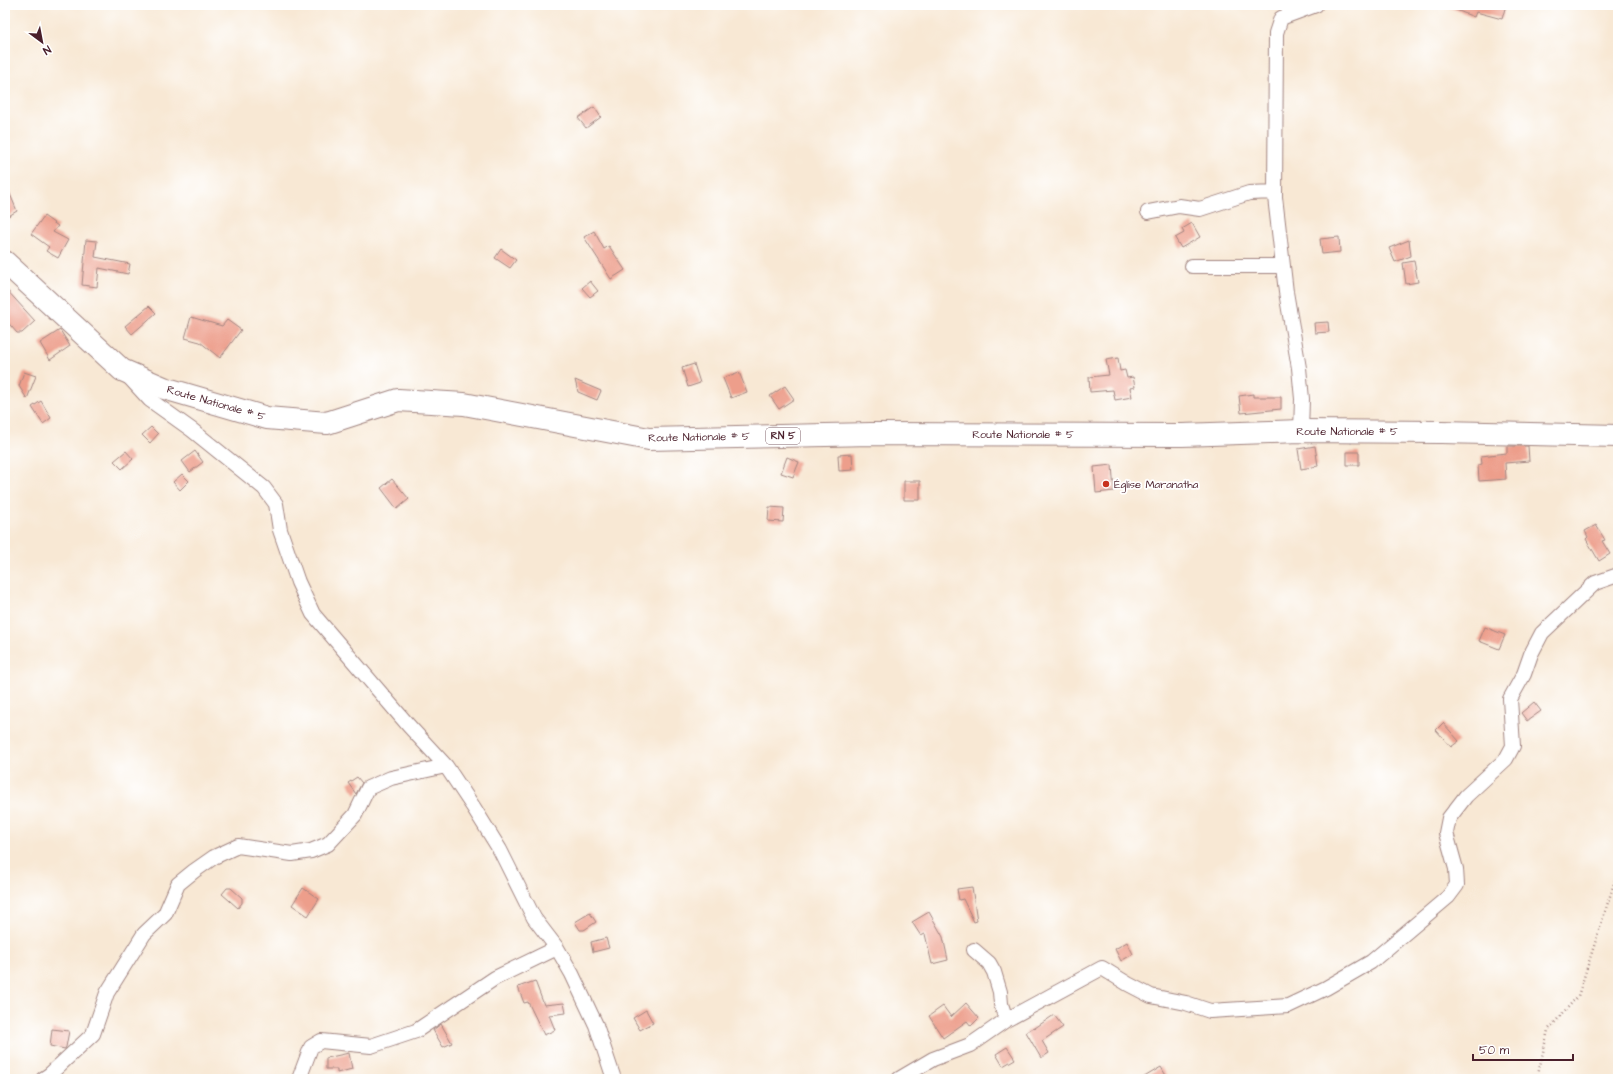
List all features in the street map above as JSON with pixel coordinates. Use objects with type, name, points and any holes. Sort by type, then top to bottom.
[{"type":"main road","name":"Route Nationale # 5","points":[[5,262],[122,370],[164,388],[267,418],[327,423],[398,400],[464,404],[649,439],[872,434],[1182,435],[1301,431],[1618,436]]},
{"type":"street","points":[[1301,431],[1302,399],[1299,368],[1286,292],[1275,192],[1276,33],[1281,18],[1316,5]]},
{"type":"street","points":[[1148,212],[1179,206],[1200,209],[1249,193],[1275,192]]},
{"type":"street","points":[[1192,266],[1283,266]]},
{"type":"street","points":[[122,370],[150,400],[192,430],[264,488],[276,504],[280,530],[298,582],[313,614],[409,726],[446,766],[474,808],[500,850],[534,918],[557,948],[572,974],[596,1025],[614,1079]]},
{"type":"street","points":[[898,1079],[933,1059],[970,1045],[1006,1020],[1050,994],[1102,968],[1151,996],[1186,1002],[1210,1011],[1288,1006],[1326,988],[1371,962],[1448,897],[1457,885],[1456,869],[1446,833],[1449,818],[1466,796],[1506,759],[1513,746],[1510,699],[1524,674],[1531,654],[1542,633],[1595,584],[1618,575]]},
{"type":"street","points":[[43,1079],[50,1075],[92,1034],[108,993],[144,934],[165,914],[178,884],[194,871],[214,857],[238,846],[292,854],[311,851],[328,844],[355,815],[368,788],[391,778],[446,766]]},
{"type":"street","points":[[299,1079],[311,1047],[321,1041],[371,1046],[416,1031],[495,978],[557,948]]},
{"type":"street","points":[[974,950],[988,963],[994,972],[999,987],[1001,1004],[1006,1020]]},
{"type":"path","points":[[1537,1079],[1548,1030],[1578,996],[1618,871]]},
{"type":"building","points":[[1506,5],[1502,19],[1476,12],[1474,17],[1446,6]]},
{"type":"building","points":[[594,107],[601,117],[586,128],[578,118]]},
{"type":"building","points":[[5,182],[17,211],[5,218]]},
{"type":"building","points":[[44,216],[58,226],[53,232],[68,240],[58,258],[46,251],[49,247],[31,234]]},
{"type":"building","points":[[1192,223],[1200,237],[1181,248],[1175,238],[1184,233],[1182,229]]},
{"type":"building","points":[[594,231],[604,249],[609,246],[625,270],[611,279],[584,237]]},
{"type":"building","points":[[1339,237],[1340,252],[1322,254],[1320,239]]},
{"type":"building","points":[[86,240],[97,241],[95,257],[130,264],[128,274],[99,268],[97,287],[82,285]]},
{"type":"building","points":[[1409,240],[1411,256],[1395,262],[1389,248]]},
{"type":"building","points":[[501,249],[516,260],[510,268],[495,258]]},
{"type":"building","points":[[1414,261],[1418,282],[1406,284],[1403,263]]},
{"type":"building","points":[[590,281],[598,291],[590,297],[582,288]]},
{"type":"building","points":[[5,288],[35,321],[22,333],[17,333],[5,319]]},
{"type":"building","points":[[149,306],[156,313],[132,334],[125,326]]},
{"type":"building","points":[[191,317],[222,326],[227,320],[241,330],[220,358],[200,342],[185,338]]},
{"type":"building","points":[[1328,322],[1329,332],[1315,333],[1314,323]]},
{"type":"building","points":[[60,330],[70,346],[50,360],[40,343]]},
{"type":"building","points":[[1118,358],[1120,371],[1125,370],[1127,378],[1133,377],[1135,387],[1130,388],[1132,397],[1115,400],[1113,390],[1090,392],[1089,377],[1109,375],[1106,360]]},
{"type":"building","points":[[694,364],[700,383],[688,387],[682,368]]},
{"type":"building","points":[[24,372],[36,376],[27,399],[19,386]]},
{"type":"building","points":[[739,372],[747,392],[731,398],[723,378]]},
{"type":"building","points":[[575,380],[601,391],[597,400],[578,392]]},
{"type":"building","points":[[785,386],[794,399],[779,409],[770,396]]},
{"type":"building","points":[[1253,394],[1253,397],[1281,397],[1281,409],[1241,413],[1239,396]]},
{"type":"building","points":[[41,401],[51,418],[43,424],[32,407]]},
{"type":"building","points":[[151,427],[158,434],[150,443],[142,435]]},
{"type":"building","points":[[1315,446],[1318,466],[1301,469],[1298,449]]},
{"type":"building","points":[[1507,446],[1528,446],[1529,461],[1505,463],[1506,479],[1479,481],[1478,465],[1482,464],[1481,456],[1507,453]]},
{"type":"building","points":[[126,451],[133,459],[122,469],[114,461]]},
{"type":"building","points":[[195,451],[203,462],[190,472],[182,461]]},
{"type":"building","points":[[1347,452],[1359,452],[1359,465],[1347,465]]},
{"type":"building","points":[[852,454],[853,470],[839,471],[838,455]]},
{"type":"building","points":[[787,457],[799,462],[793,477],[781,473]]},
{"type":"building","points":[[1112,465],[1114,491],[1096,493],[1094,467]]},
{"type":"building","points":[[182,474],[189,481],[180,490],[173,482]]},
{"type":"building","points":[[392,479],[409,499],[397,509],[381,488]]},
{"type":"building","points":[[904,481],[920,481],[920,500],[904,500]]},
{"type":"building","points":[[769,507],[784,508],[783,522],[768,521]]},
{"type":"building","points":[[1596,525],[1605,540],[1602,541],[1610,554],[1599,561],[1586,539],[1588,537],[1585,531]]},
{"type":"building","points":[[1485,627],[1505,635],[1499,649],[1479,641]]},
{"type":"building","points":[[1534,702],[1541,711],[1527,721],[1521,713]]},
{"type":"building","points":[[1443,723],[1459,741],[1451,747],[1436,730]]},
{"type":"building","points":[[357,777],[362,783],[356,794],[348,783]]},
{"type":"building","points":[[972,887],[977,921],[974,922],[963,899],[959,900],[957,889]]},
{"type":"building","points":[[227,888],[231,888],[242,898],[242,903],[238,908],[222,894]]},
{"type":"building","points":[[303,888],[319,899],[308,916],[292,905]]},
{"type":"building","points":[[929,912],[943,937],[948,960],[932,964],[925,934],[921,936],[912,922]]},
{"type":"building","points":[[590,913],[596,922],[584,930],[580,930],[575,922]]},
{"type":"building","points":[[606,938],[609,948],[593,952],[591,942]]},
{"type":"building","points":[[1127,942],[1133,954],[1121,961],[1115,949]]},
{"type":"building","points":[[535,981],[544,1005],[564,1003],[566,1013],[549,1015],[555,1030],[544,1035],[528,1002],[524,1003],[518,987]]},
{"type":"building","points":[[966,1003],[979,1018],[971,1026],[967,1021],[943,1038],[929,1016],[943,1006],[951,1017]]},
{"type":"building","points":[[646,1010],[653,1023],[640,1030],[633,1018]]},
{"type":"building","points":[[1054,1015],[1063,1027],[1042,1041],[1049,1053],[1041,1058],[1026,1032],[1034,1027],[1035,1028]]},
{"type":"building","points":[[441,1024],[452,1043],[443,1047],[433,1030]]},
{"type":"building","points":[[52,1029],[69,1031],[65,1049],[50,1046]]},
{"type":"building","points":[[1007,1047],[1015,1059],[1003,1066],[996,1054]]},
{"type":"building","points":[[349,1053],[352,1069],[337,1073],[337,1069],[326,1069],[326,1058]]},
{"type":"building","points":[[1161,1067],[1168,1079],[1141,1079]]},
{"type":"place","name":"Église Maranatha","points":[[1106,484]]}]
